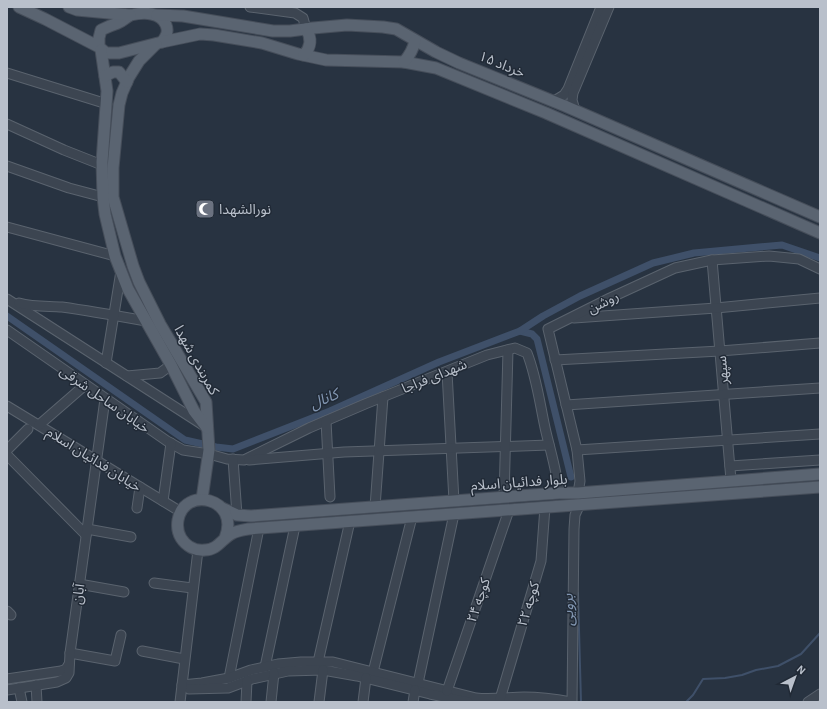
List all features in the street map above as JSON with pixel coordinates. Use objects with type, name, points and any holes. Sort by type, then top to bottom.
[{"type":"main road","name":"۱۵ خرداد","points":[[19,7],[100,48],[106,53],[119,53],[200,34],[262,43],[326,60],[404,62],[436,68],[546,113],[820,233]]},
{"type":"main road","name":"۱۵ خرداد","points":[[68,7],[77,10],[130,15],[157,14],[183,16],[273,32],[347,26],[383,27],[396,29],[430,49],[459,63],[554,101],[820,217]]},
{"type":"main road","points":[[157,14],[163,20],[167,28],[166,38],[159,43]]},
{"type":"main road","points":[[100,48],[99,38],[101,30],[119,23],[130,15]]},
{"type":"main road","points":[[304,55],[310,45],[309,34],[306,29]]},
{"type":"main road","points":[[404,62],[410,56],[413,49],[414,40]]},
{"type":"main road","name":"کمربندی شهدا","points":[[159,43],[139,61],[127,82],[119,105],[113,168],[112,197],[139,282],[160,324],[206,402],[208,431]]},
{"type":"main road","name":"کمربندی شهدا","points":[[100,48],[107,91],[102,165],[103,197],[105,214],[115,256],[128,288],[194,410],[208,431]]},
{"type":"main road","points":[[424,66],[423,58],[426,52],[430,49]]},
{"type":"main road","points":[[105,76],[113,72],[119,72],[127,82]]},
{"type":"main road","points":[[678,170],[682,157]]},
{"type":"main road","points":[[202,499],[209,452],[208,431]]},
{"type":"main road","name":"بلوار فدائیان اسلام","points":[[225,538],[233,533],[248,529],[545,507],[579,498],[731,480],[820,474]]},
{"type":"main road","name":"بلوار فدائیان اسلام","points":[[221,507],[237,515],[251,516],[559,493],[579,498],[820,487]]},
{"type":"main road","points":[[202,499],[215,502],[221,507],[226,514],[228,522],[228,530],[225,538],[220,544],[213,548],[198,550],[191,548],[181,538],[177,525],[181,512],[190,503],[202,499]]},
{"type":"street","points":[[250,7],[295,13],[303,18],[306,29]]},
{"type":"street","points":[[554,101],[564,95],[568,89],[601,7]]},
{"type":"street","points":[[575,110],[572,100],[573,93],[609,7]]},
{"type":"street","points":[[7,73],[107,104]]},
{"type":"street","points":[[7,124],[64,150],[102,165]]},
{"type":"street","points":[[7,166],[68,188],[103,197]]},
{"type":"street","points":[[7,227],[115,256]]},
{"type":"street","name":"روشن","points":[[572,702],[574,529],[580,481],[577,450],[548,329],[675,268],[712,260],[769,256],[799,259],[820,269]]},
{"type":"street","name":"سپهر","points":[[712,260],[731,480]]},
{"type":"street","points":[[106,363],[121,271]]},
{"type":"street","points":[[570,318],[716,308],[820,298]]},
{"type":"street","points":[[8,303],[29,306],[44,305],[146,321]]},
{"type":"street","name":"خیابان ساحل شرقی","points":[[8,303],[127,376],[208,431]]},
{"type":"street","name":"خیابان ساحل شرقی","points":[[7,330],[105,399],[171,443],[183,450],[209,452]]},
{"type":"street","points":[[556,360],[720,351],[820,343]]},
{"type":"street","name":"شهدای فراجا","points":[[244,460],[326,421],[383,397],[486,355],[515,348],[527,353],[532,367],[557,475],[559,493]]},
{"type":"street","points":[[504,497],[508,350]]},
{"type":"street","points":[[127,376],[160,373],[171,365]]},
{"type":"street","points":[[447,372],[454,501]]},
{"type":"street","points":[[38,425],[85,385]]},
{"type":"street","points":[[566,405],[820,388]]},
{"type":"street","points":[[375,507],[383,397]]},
{"type":"street","name":"آبان","points":[[69,664],[105,399]]},
{"type":"street","name":"خیابان فدائیان اسلام","points":[[7,406],[181,512]]},
{"type":"street","points":[[326,421],[330,497]]},
{"type":"street","points":[[7,450],[28,428]]},
{"type":"street","points":[[577,450],[820,434]]},
{"type":"street","points":[[163,501],[171,443]]},
{"type":"street","points":[[209,452],[227,459],[244,460],[379,450],[549,445]]},
{"type":"street","points":[[7,455],[86,532],[131,537]]},
{"type":"street","points":[[233,459],[237,515]]},
{"type":"street","points":[[730,466],[820,460]]},
{"type":"street","points":[[137,508],[140,487]]},
{"type":"street","name":"کوچه ۲۲","points":[[500,699],[541,561],[545,507]]},
{"type":"street","name":"کوچه ۲۴","points":[[446,697],[509,510]]},
{"type":"street","points":[[413,702],[454,514]]},
{"type":"street","points":[[364,702],[369,675],[412,517]]},
{"type":"street","points":[[319,702],[320,666],[350,521]]},
{"type":"street","points":[[265,668],[295,526]]},
{"type":"street","points":[[229,678],[259,528]]},
{"type":"street","points":[[180,702],[192,588],[198,550]]},
{"type":"street","points":[[154,583],[192,588]]},
{"type":"street","points":[[79,584],[124,592]]},
{"type":"street","points":[[70,653],[115,661],[121,635]]},
{"type":"street","points":[[142,651],[184,659]]},
{"type":"street","points":[[182,687],[224,688],[274,673],[320,666],[333,662],[369,675],[468,702]]},
{"type":"street","points":[[7,679],[60,671],[66,669],[69,664]]},
{"type":"street","points":[[7,690],[57,682],[66,678],[69,664]]},
{"type":"street","points":[[182,687],[229,678],[278,664],[320,666]]},
{"type":"street","points":[[271,702],[274,673]]},
{"type":"street","points":[[246,702],[247,681]]},
{"type":"street","points":[[36,685],[37,702]]},
{"type":"street","points":[[19,688],[22,702]]},
{"type":"street","points":[[808,702],[820,694]]},
{"type":"street","points":[[446,697],[488,699],[543,698],[572,702]]},
{"type":"waterway","points":[[520,331],[543,316],[580,296],[653,263],[694,253],[782,245],[820,258]]},
{"type":"waterway","name":"کانال","points":[[7,316],[185,440],[233,449],[330,411],[439,362],[520,331],[532,334],[537,339],[571,477]]},
{"type":"waterway","name":"برویی","points":[[578,593],[581,702]]},
{"type":"waterway","name":"برویی","points":[[686,702],[693,695],[703,679],[725,678],[778,666],[801,654],[820,633]]},
{"type":"place","name":"نورالشهدا","points":[[205,209]]}]
